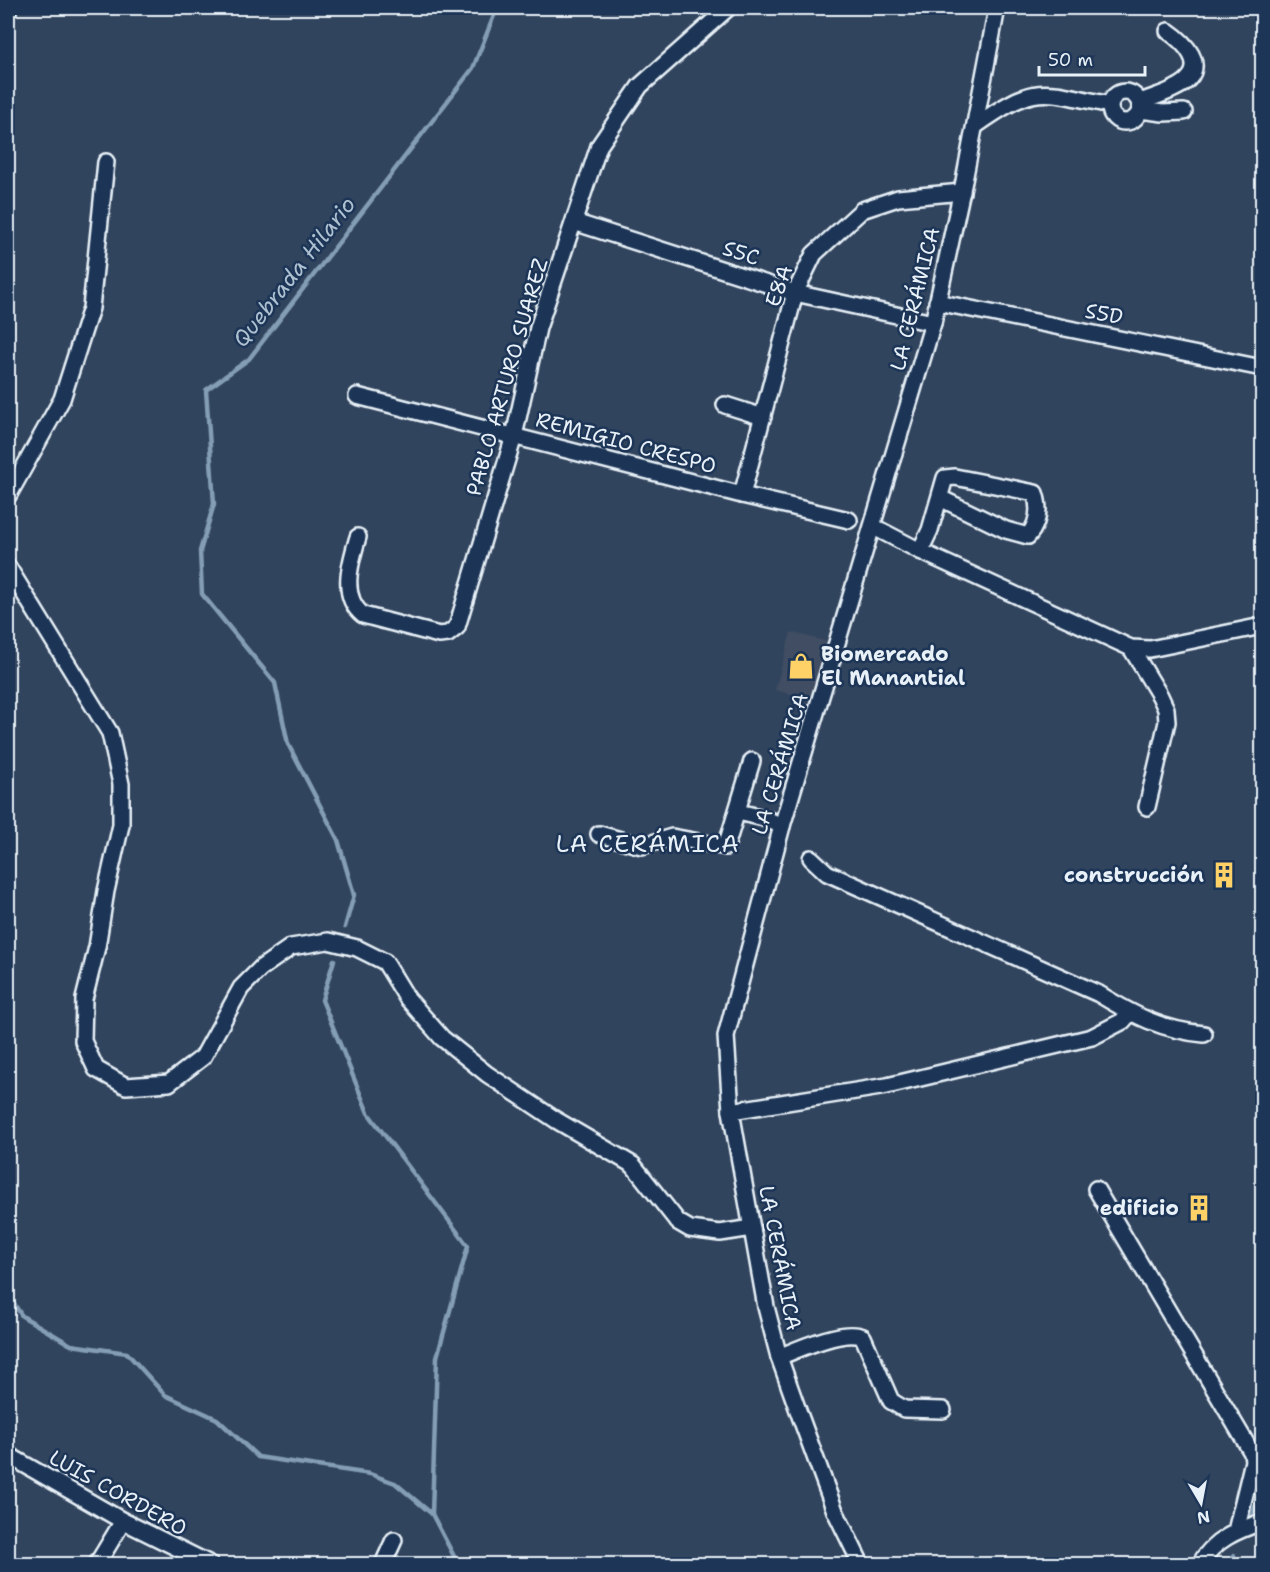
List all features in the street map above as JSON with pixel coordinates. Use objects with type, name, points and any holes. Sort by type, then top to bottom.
[{"type":"street","name":"PABLO ARTURO SUAREZ","points":[[358,537],[348,585],[357,610],[363,615],[428,632],[448,634],[457,627],[514,436],[538,328],[599,146],[640,86],[728,8]]},
{"type":"street","name":"LA CERÁMICA","points":[[861,1564],[835,1511],[778,1357],[766,1307],[731,1111],[726,1036],[782,826],[874,527],[933,323],[962,192],[997,8]]},
{"type":"street","points":[[1168,31],[1185,42],[1191,53],[1194,64],[1191,74],[1184,83],[1140,106],[1133,120],[1124,122],[1112,114],[1110,105],[1115,96],[1124,92],[1134,94],[1140,106],[1163,113],[1184,112]]},
{"type":"street","points":[[975,126],[1008,104],[1031,93],[1044,92],[1110,105]]},
{"type":"street","points":[[8,496],[62,399],[91,308],[106,162]]},
{"type":"street","name":"E8A","points":[[742,495],[795,293],[814,254],[862,210],[898,198],[962,192]]},
{"type":"street","name":"S5C","points":[[574,222],[795,293],[933,323]]},
{"type":"street","name":"S5D","points":[[937,302],[1263,368]]},
{"type":"street","name":"REMIGIO CRESPO","points":[[357,396],[742,495],[849,520]]},
{"type":"street","points":[[725,405],[763,417]]},
{"type":"street","points":[[920,552],[945,478],[955,477],[1035,493],[1039,506],[1036,524],[1028,536],[1006,530],[940,498]]},
{"type":"street","points":[[874,527],[920,552],[1131,648],[1150,649],[1263,626]]},
{"type":"street","points":[[8,567],[110,733],[121,784],[121,825],[105,891],[98,946],[84,999],[83,1041],[96,1069],[126,1086],[169,1083],[203,1057],[241,988],[261,968],[291,947],[328,942],[357,948],[386,962],[407,998],[442,1038],[487,1074],[556,1120],[633,1165],[668,1213],[678,1222],[690,1228],[720,1233],[752,1228]]},
{"type":"street","points":[[1131,648],[1166,710],[1167,722],[1147,807]]},
{"type":"street","points":[[599,834],[642,846],[672,837],[726,847],[752,761]]},
{"type":"street","points":[[738,812],[764,818],[782,826]]},
{"type":"street","points":[[811,858],[827,873],[1100,994],[1130,1013],[1176,1031],[1204,1034]]},
{"type":"street","points":[[731,1111],[887,1086],[1081,1040],[1123,1021],[1130,1013]]},
{"type":"street","points":[[1096,1189],[1252,1453],[1258,1455],[1236,1531]]},
{"type":"street","points":[[778,1357],[816,1343],[858,1335],[863,1337],[891,1401],[904,1409],[943,1410]]},
{"type":"street","name":"LUIS CORDERO","points":[[8,1455],[123,1521],[210,1564]]},
{"type":"street","points":[[97,1564],[123,1521]]},
{"type":"street","points":[[1200,1564],[1218,1544],[1236,1531],[1263,1522]]},
{"type":"street","points":[[383,1564],[394,1540]]},
{"type":"shaded area","name":"Biomercado El Manantial","points":[[791,632],[828,642],[810,700],[775,690]]},
{"type":"waterway","name":"Quebrada Hilario","points":[[345,927],[354,895],[338,840],[288,744],[275,683],[202,594],[200,551],[214,504],[206,390],[249,359],[473,68],[497,8]]},
{"type":"waterway","name":"Quebrada Hilario","points":[[334,960],[322,1000],[368,1113],[468,1246],[437,1357],[432,1514]]},
{"type":"waterway","points":[[8,1295],[22,1316],[71,1345],[127,1353],[165,1395],[217,1419],[258,1457],[370,1474],[395,1483],[432,1514],[458,1564]]},
{"type":"waterway","points":[[1250,1516],[1262,1496]]},
{"type":"waterway","points":[[1230,1564],[1234,1555]]},
{"type":"place","name":"Biomercado El Manantial","points":[[801,666]]},
{"type":"place","name":"construcción","points":[[1224,875]]},
{"type":"place","name":"edificio","points":[[1199,1208]]},
{"type":"district","name":"LA CERÁMICA","points":[[648,844]]}]
